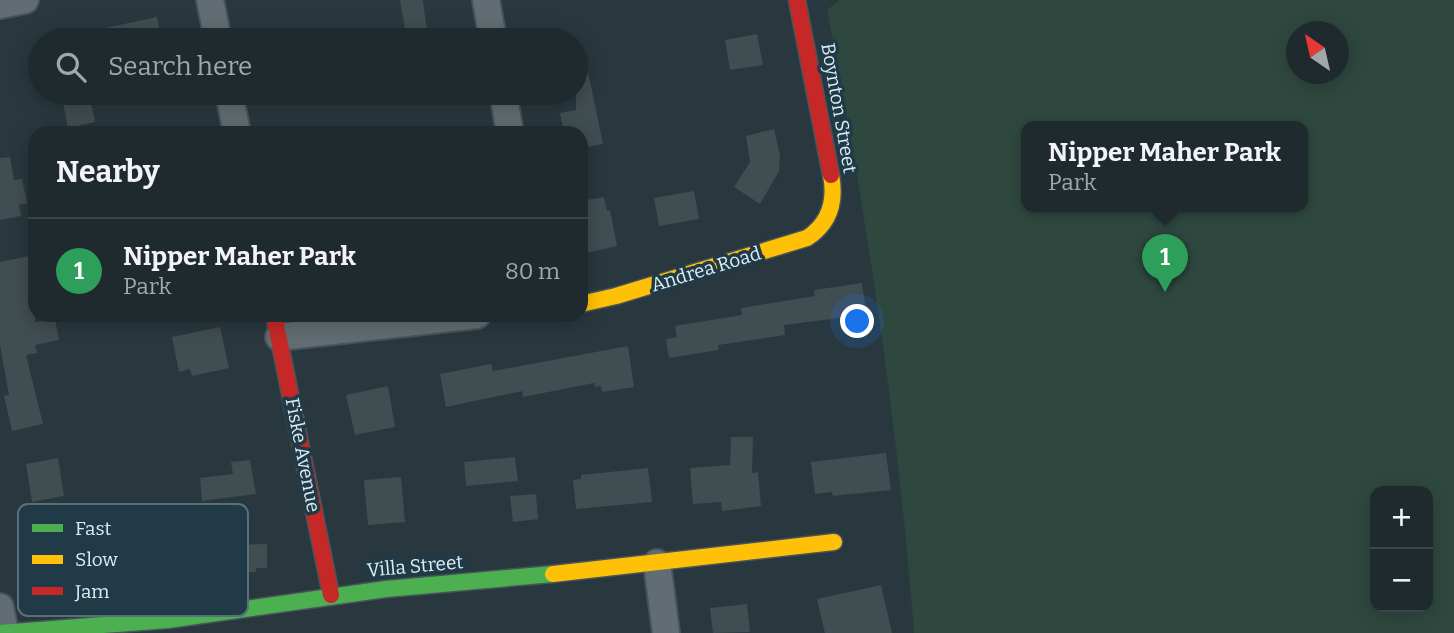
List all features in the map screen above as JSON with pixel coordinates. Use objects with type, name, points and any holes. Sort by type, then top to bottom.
[{"type":"street","points":[[0,5],[26,0]]},
{"type":"street","points":[[210,0],[216,28]]},
{"type":"street","points":[[486,0],[491,28]]},
{"type":"street","name":"Boynton Street","points":[[797,0],[832,180],[832,204],[826,223]]},
{"type":"street","points":[[231,105],[236,126]]},
{"type":"street","points":[[505,105],[509,126]]},
{"type":"street","name":"Andrea Road","points":[[588,302],[807,238],[826,223]]},
{"type":"street","points":[[276,326],[349,322]]},
{"type":"street","name":"Fiske Avenue","points":[[276,326],[331,595]]},
{"type":"street","name":"Villa Street","points":[[248,608],[331,595],[657,563],[834,542]]},
{"type":"street","points":[[657,563],[666,633]]},
{"type":"street","points":[[0,607],[3,633]]},
{"type":"street","name":"Villa Street","points":[[3,633],[194,616]]},
{"type":"green space","points":[[840,0],[1454,0],[1454,633],[914,633],[890,398],[868,243],[827,10]]},
{"type":"building","points":[[400,0],[423,0],[426,28],[405,28]]},
{"type":"building","points":[[157,17],[159,28],[105,28]]},
{"type":"building","points":[[757,34],[763,65],[730,70],[725,40]]},
{"type":"building","points":[[588,72],[603,144],[588,147],[588,126],[563,126],[560,113],[576,110],[576,105],[588,105]]},
{"type":"building","points":[[63,105],[91,105],[95,122],[68,126]]},
{"type":"building","points":[[774,129],[780,155],[779,171],[760,204],[734,187],[750,162],[746,136]]},
{"type":"building","points":[[10,157],[14,180],[22,179],[27,203],[19,205],[21,216],[0,220],[0,158]]},
{"type":"building","points":[[694,191],[699,219],[659,226],[654,198]]},
{"type":"building","points":[[604,197],[607,211],[610,210],[617,246],[588,253],[588,200]]},
{"type":"building","points":[[28,256],[28,322],[56,322],[59,340],[35,345],[37,353],[26,355],[43,424],[12,431],[4,396],[9,395],[0,345],[0,262]]},
{"type":"building","points":[[862,283],[867,319],[848,322],[847,317],[784,325],[785,335],[718,345],[719,350],[669,358],[666,339],[677,337],[675,326],[742,315],[741,308],[815,296],[814,290]]},
{"type":"building","points":[[220,327],[229,368],[192,376],[190,369],[179,372],[172,337]]},
{"type":"building","points":[[628,346],[634,387],[602,392],[601,386],[595,387],[594,383],[523,397],[522,391],[446,407],[440,374],[491,364],[493,371]]},
{"type":"building","points":[[388,386],[395,427],[355,435],[346,395]]},
{"type":"building","points":[[731,437],[753,437],[752,473],[758,472],[761,506],[722,511],[721,502],[693,504],[690,468],[730,465]]},
{"type":"building","points":[[886,453],[891,490],[833,496],[832,492],[815,494],[811,462]]},
{"type":"building","points":[[515,457],[518,481],[466,486],[464,462]]},
{"type":"building","points":[[58,458],[64,496],[32,502],[26,464]]},
{"type":"building","points":[[250,460],[256,494],[202,501],[200,478],[233,474],[231,462]]},
{"type":"building","points":[[648,468],[652,502],[576,509],[573,480],[581,479],[581,475]]},
{"type":"building","points":[[401,477],[405,522],[368,525],[364,480]]},
{"type":"building","points":[[536,494],[538,519],[513,522],[510,496]]},
{"type":"building","points":[[267,544],[267,568],[256,568],[256,572],[248,572],[248,545]]},
{"type":"building","points":[[881,585],[892,633],[825,633],[817,599]]},
{"type":"building","points":[[747,604],[750,632],[713,633],[710,608]]},
{"type":"traffic: fast","points":[[248,609],[386,589],[553,574]]},
{"type":"traffic: fast","points":[[0,633],[196,616]]},
{"type":"traffic: slow","points":[[588,302],[807,238],[821,225],[829,211],[833,194],[831,175]]},
{"type":"traffic: slow","points":[[553,574],[834,542]]},
{"type":"traffic: jam","points":[[797,0],[831,175]]},
{"type":"traffic: jam","points":[[275,322],[331,595]]},
{"type":"place","name":"Nipper Maher Park","points":[[1165,292]]}]
